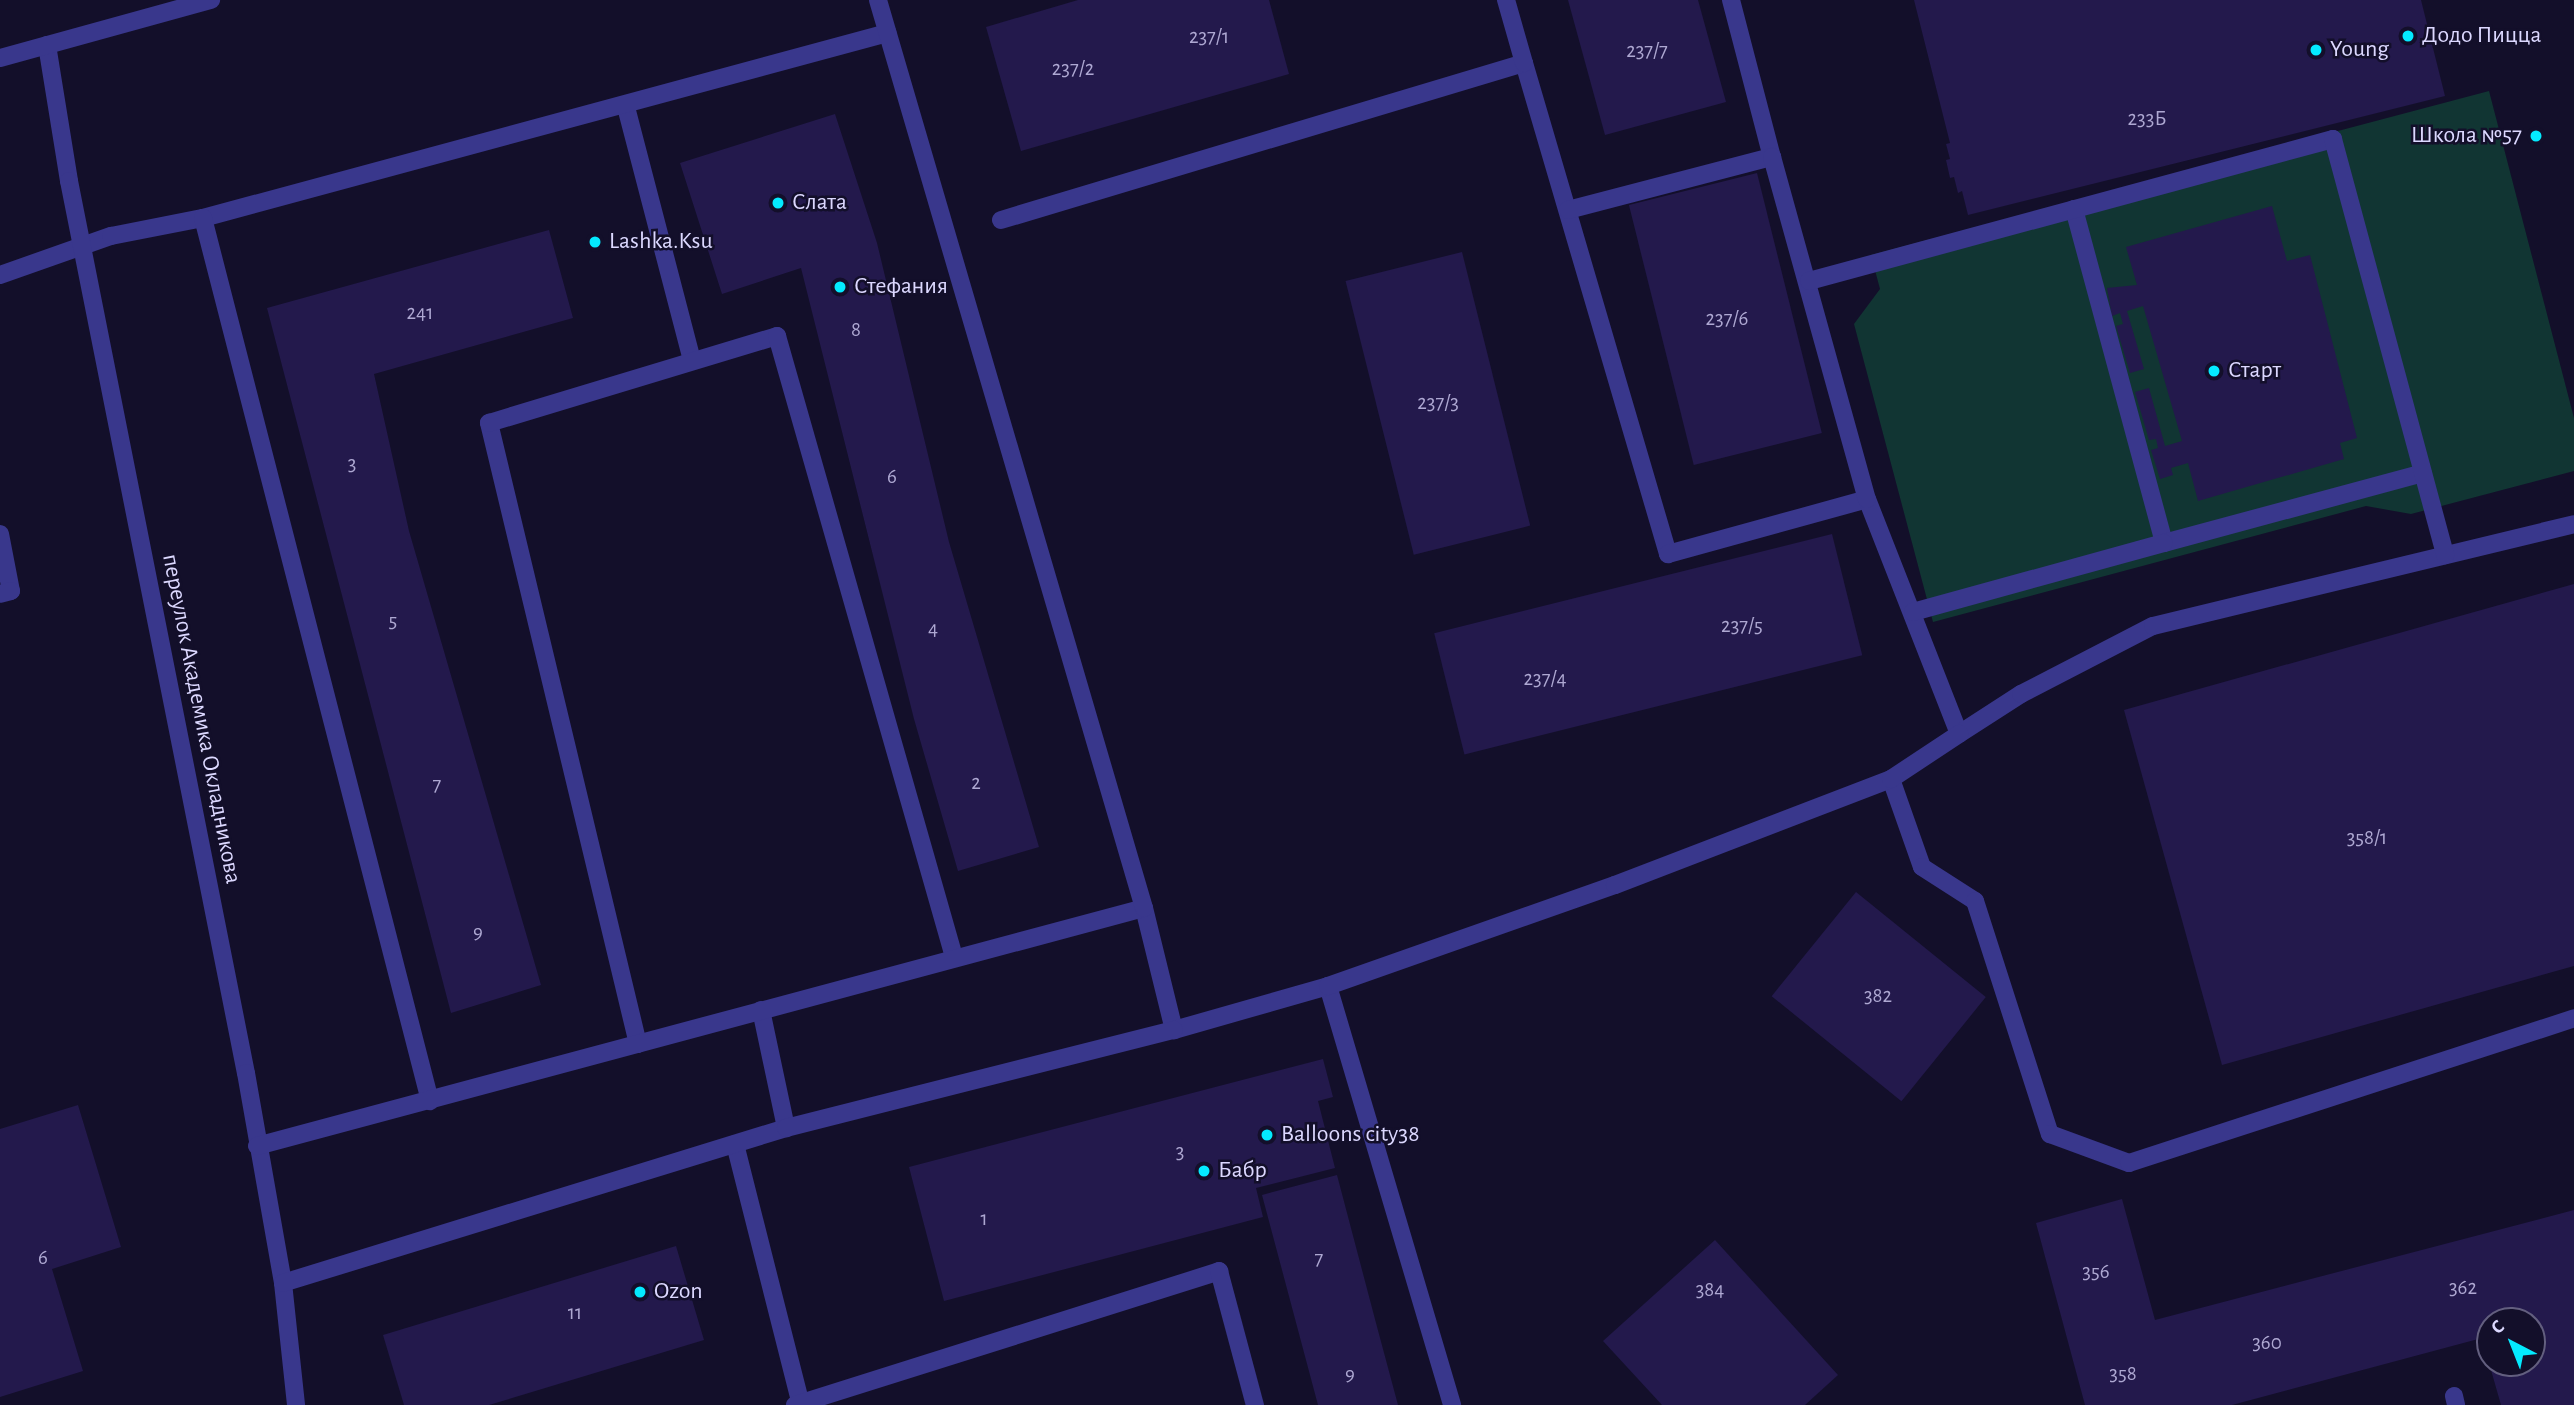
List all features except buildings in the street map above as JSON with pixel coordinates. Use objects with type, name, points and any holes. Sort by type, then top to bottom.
[{"type":"street","points":[[0,58],[211,0]]},
{"type":"street","points":[[878,0],[1144,908],[1174,1030]]},
{"type":"street","points":[[1506,0],[1668,554],[1867,499]]},
{"type":"street","points":[[1731,0],[1867,499],[1959,734]]},
{"type":"street","points":[[0,275],[111,236],[203,218],[626,107],[887,33]]},
{"type":"street","name":"переулок Академика Окладникова","points":[[47,45],[82,246],[246,1073],[283,1283],[296,1405]]},
{"type":"street","points":[[1001,220],[1524,63]]},
{"type":"street","points":[[626,107],[692,361]]},
{"type":"street","points":[[1809,281],[2333,139],[2445,555]]},
{"type":"street","points":[[1568,210],[1772,157]]},
{"type":"street","points":[[2074,209],[2164,543]]},
{"type":"street","points":[[203,218],[430,1101]]},
{"type":"street","points":[[638,1044],[489,423],[777,336],[954,957]]},
{"type":"street","points":[[1913,612],[2423,473]]},
{"type":"street","points":[[283,1283],[786,1128],[1174,1030],[1328,986],[1615,885],[1891,779],[2021,694],[2153,626],[2574,524]]},
{"type":"street","points":[[0,534],[11,591],[0,594]]},
{"type":"street","points":[[1891,779],[1922,867],[1975,901],[2050,1134],[2129,1163],[2574,1018]]},
{"type":"street","points":[[257,1146],[1144,908]]},
{"type":"street","points":[[1328,986],[1452,1405]]},
{"type":"street","points":[[761,1010],[786,1128]]},
{"type":"street","points":[[735,1144],[799,1404],[1219,1271],[1255,1405]]},
{"type":"green space","name":"Старт","points":[[2489,91],[2574,418],[2574,471],[2411,514],[2366,506],[1933,622],[1854,324],[1880,289],[1871,255]]},
{"type":"place","name":"Додо Пицца","points":[[2408,36]]},
{"type":"place","name":"Young","points":[[2316,50]]},
{"type":"place","name":"Школа №57","points":[[2536,136]]},
{"type":"place","name":"Слата","points":[[778,203]]},
{"type":"place","name":"Lashka.Ksu","points":[[595,242]]},
{"type":"place","name":"Стефания","points":[[840,287]]},
{"type":"place","name":"Старт","points":[[2214,371]]},
{"type":"place","name":"Balloons city38","points":[[1267,1135]]},
{"type":"place","name":"Бабр","points":[[1204,1171]]},
{"type":"place","name":"Ozon","points":[[640,1292]]}]
